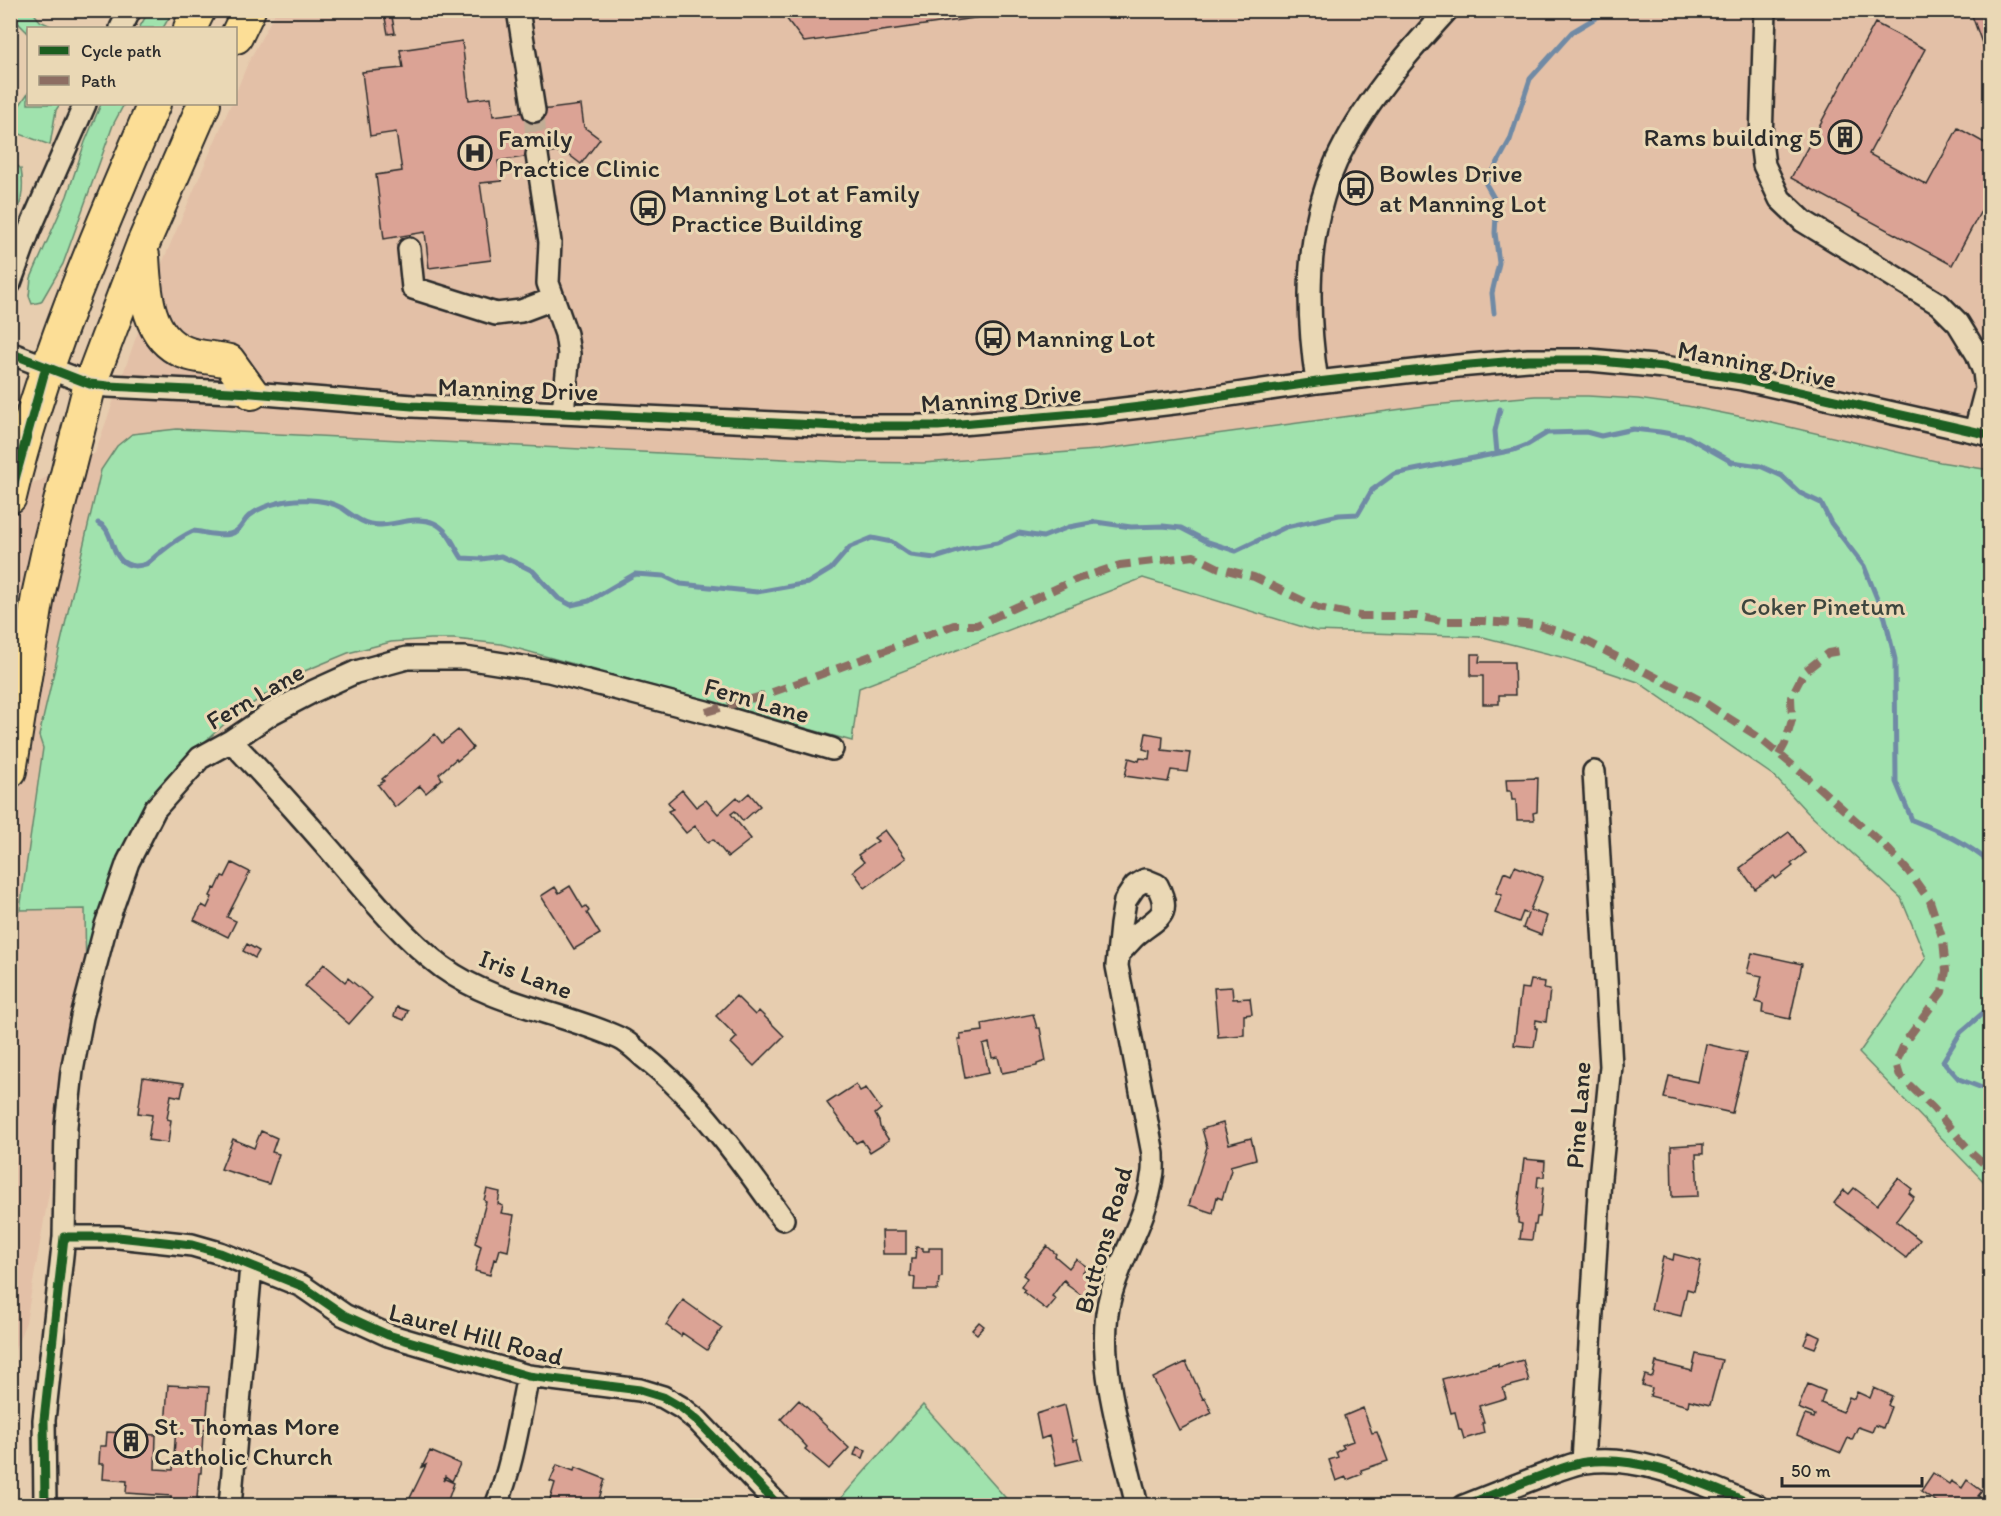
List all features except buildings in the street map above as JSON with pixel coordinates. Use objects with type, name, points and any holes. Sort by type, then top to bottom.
[{"type":"highway","points":[[190,27],[199,10]]},
{"type":"highway","points":[[237,35],[249,10]]},
{"type":"highway","points":[[10,497],[46,367],[108,211],[154,105]]},
{"type":"highway","points":[[10,771],[38,596],[90,384],[143,244],[204,105]]},
{"type":"highway","points":[[143,244],[146,297],[150,314],[162,336],[183,352],[229,361],[252,393]]},
{"type":"street","points":[[122,27],[130,10]]},
{"type":"street","points":[[1317,382],[1309,305],[1311,261],[1320,211],[1330,179],[1341,151],[1376,95],[1412,49],[1447,10]]},
{"type":"street","points":[[1765,10],[1761,141],[1764,165],[1780,199],[1803,222],[1939,304],[1984,351],[1986,389],[1983,433]]},
{"type":"street","points":[[518,11],[534,111]]},
{"type":"street","points":[[10,283],[29,231],[85,105]]},
{"type":"street","points":[[537,155],[550,242],[548,283],[566,334],[569,354],[563,412]]},
{"type":"street","points":[[410,249],[413,288],[496,314],[520,311],[553,300]]},
{"type":"street","name":"Manning Drive","points":[[10,353],[90,384],[252,393],[412,406],[838,426],[938,426],[1109,411],[1317,382],[1493,363],[1528,360],[1590,360],[1664,367],[1742,379],[1983,433]]},
{"type":"street","name":"Fern Lane","points":[[45,1506],[44,1420],[64,1237],[66,1126],[72,1071],[82,1017],[106,924],[128,862],[155,809],[200,758],[231,741],[272,713],[356,672],[407,658],[465,658],[549,671],[706,712],[831,750]]},
{"type":"street","name":"Iris Lane","points":[[231,741],[280,791],[369,896],[419,948],[468,984],[495,997],[621,1039],[651,1062],[684,1093],[714,1128],[783,1219]]},
{"type":"street","name":"Pine Lane","points":[[1582,1462],[1600,1178],[1611,1066],[1594,772]]},
{"type":"street","name":"Buttons Road","points":[[1118,954],[1117,966],[1153,1154],[1153,1176],[1147,1200],[1111,1295],[1105,1332],[1109,1377],[1119,1433],[1137,1506]]},
{"type":"street","name":"Laurel Hill Road","points":[[64,1237],[118,1237],[192,1245],[220,1253],[302,1286],[344,1315],[388,1335],[528,1376],[640,1390],[663,1397],[698,1420],[779,1506]]},
{"type":"street","points":[[230,1506],[251,1266]]},
{"type":"street","points":[[496,1506],[504,1487],[515,1443],[528,1376]]},
{"type":"street","points":[[1464,1506],[1539,1476],[1582,1462],[1603,1461],[1649,1466],[1690,1479],[1757,1506]]},
{"type":"shaded area","points":[[276,11],[1990,11],[1990,1181],[1859,1053],[1926,958],[1901,898],[1807,812],[1774,776],[1638,682],[1569,659],[1483,637],[1316,631],[1143,578],[859,688],[852,741],[562,662],[522,648],[476,640],[413,640],[391,642],[348,653],[295,675],[231,718],[198,748],[168,783],[86,985],[26,1322],[11,1359],[11,495],[95,453],[163,261],[231,105],[237,105],[237,90],[248,63]]},
{"type":"green space","points":[[11,10],[32,11],[40,21],[53,27],[27,27],[27,32],[11,19]]},
{"type":"green space","points":[[149,10],[173,11],[164,27],[140,27]]},
{"type":"green space","points":[[27,94],[27,105],[59,105],[56,110],[50,145],[17,133],[11,124]]},
{"type":"green space","points":[[101,105],[123,105],[113,125],[63,264],[41,302],[32,304],[29,296],[31,278],[67,196],[85,142]]},
{"type":"green space","points":[[11,160],[21,169],[22,193],[11,229]]},
{"type":"green space","name":"Coker Pinetum","points":[[1535,396],[1638,399],[1687,406],[1768,422],[1940,462],[1990,470],[1990,1188],[1859,1053],[1926,958],[1901,898],[1807,812],[1774,776],[1638,682],[1569,659],[1483,637],[1316,631],[1143,578],[859,688],[852,741],[501,644],[430,639],[391,642],[348,653],[295,675],[231,718],[198,748],[168,783],[86,985],[85,909],[20,910],[43,748],[39,736],[101,470],[117,446],[132,434],[177,429],[844,462],[923,463],[1097,450],[1432,405]]},
{"type":"green space","points":[[923,1405],[1012,1505],[835,1505]]},
{"type":"waterway","points":[[1494,313],[1492,293],[1499,263],[1495,233],[1495,200],[1486,184],[1510,140],[1530,79],[1572,32],[1597,17],[1603,10]]},
{"type":"waterway","points":[[1497,453],[1495,431],[1500,409]]},
{"type":"waterway","points":[[98,523],[107,530],[121,560],[129,565],[139,566],[146,564],[193,531],[216,535],[234,533],[251,514],[270,505],[297,500],[316,500],[334,504],[359,520],[370,524],[385,525],[418,520],[434,523],[447,534],[462,558],[482,559],[501,556],[533,571],[558,598],[571,605],[589,601],[635,574],[664,576],[681,584],[757,592],[808,583],[831,569],[850,547],[872,538],[892,542],[911,555],[935,558],[964,549],[997,543],[1019,533],[1043,537],[1069,527],[1096,522],[1131,527],[1181,528],[1208,542],[1236,551],[1286,527],[1339,515],[1358,514],[1372,490],[1394,474],[1514,450],[1547,433],[1586,432],[1601,436],[1633,429],[1688,437],[1732,462],[1760,466],[1782,476],[1800,493],[1821,503],[1831,523],[1864,566],[1885,618],[1895,659],[1896,782],[1912,820],[1962,843],[1990,863]]},
{"type":"waterway","points":[[1990,937],[1988,950],[1990,956]]},
{"type":"waterway","points":[[1990,1007],[1961,1032],[1943,1061],[1959,1079],[1990,1091]]},
{"type":"tunnel","points":[[534,111],[537,155]]},
{"type":"marked path","points":[[706,712],[765,695],[954,625],[977,625],[1077,579],[1120,565],[1194,556],[1219,568],[1254,577],[1318,608],[1360,616],[1417,616],[1441,621],[1539,625],[1588,642],[1702,701],[1757,736],[1889,850],[1908,871],[1930,901],[1943,940],[1946,971],[1942,992],[1905,1042],[1896,1063],[1900,1076],[1933,1108],[1971,1152],[1990,1169]]},
{"type":"marked path","points":[[1779,755],[1792,720],[1791,697],[1804,672],[1828,653],[1846,650]]},
{"type":"cycle path","points":[[10,353],[90,384],[108,386],[252,393],[412,406],[838,426],[938,426],[1098,412],[1317,382],[1458,366],[1528,360],[1590,360],[1664,367],[1742,379],[1990,435]]},
{"type":"cycle path","points":[[10,497],[46,367]]},
{"type":"cycle path","points":[[45,1506],[44,1420],[64,1237],[118,1237],[192,1245],[220,1253],[302,1286],[344,1315],[388,1335],[528,1376],[640,1390],[663,1397],[698,1421],[779,1506]]},
{"type":"cycle path","points":[[1464,1506],[1573,1464],[1607,1461],[1629,1463],[1673,1473],[1757,1506]]},
{"type":"place","name":"Rams building 5","points":[[1845,137]]},
{"type":"place","name":"Family Practice Clinic","points":[[475,153]]},
{"type":"place","name":"Bowles Drive at Manning Lot","points":[[1356,188]]},
{"type":"place","name":"Manning Lot at Family Practice Building","points":[[648,208]]},
{"type":"place","name":"Manning Lot","points":[[993,338]]},
{"type":"place","name":"St. Thomas More Catholic Church","points":[[131,1441]]}]
